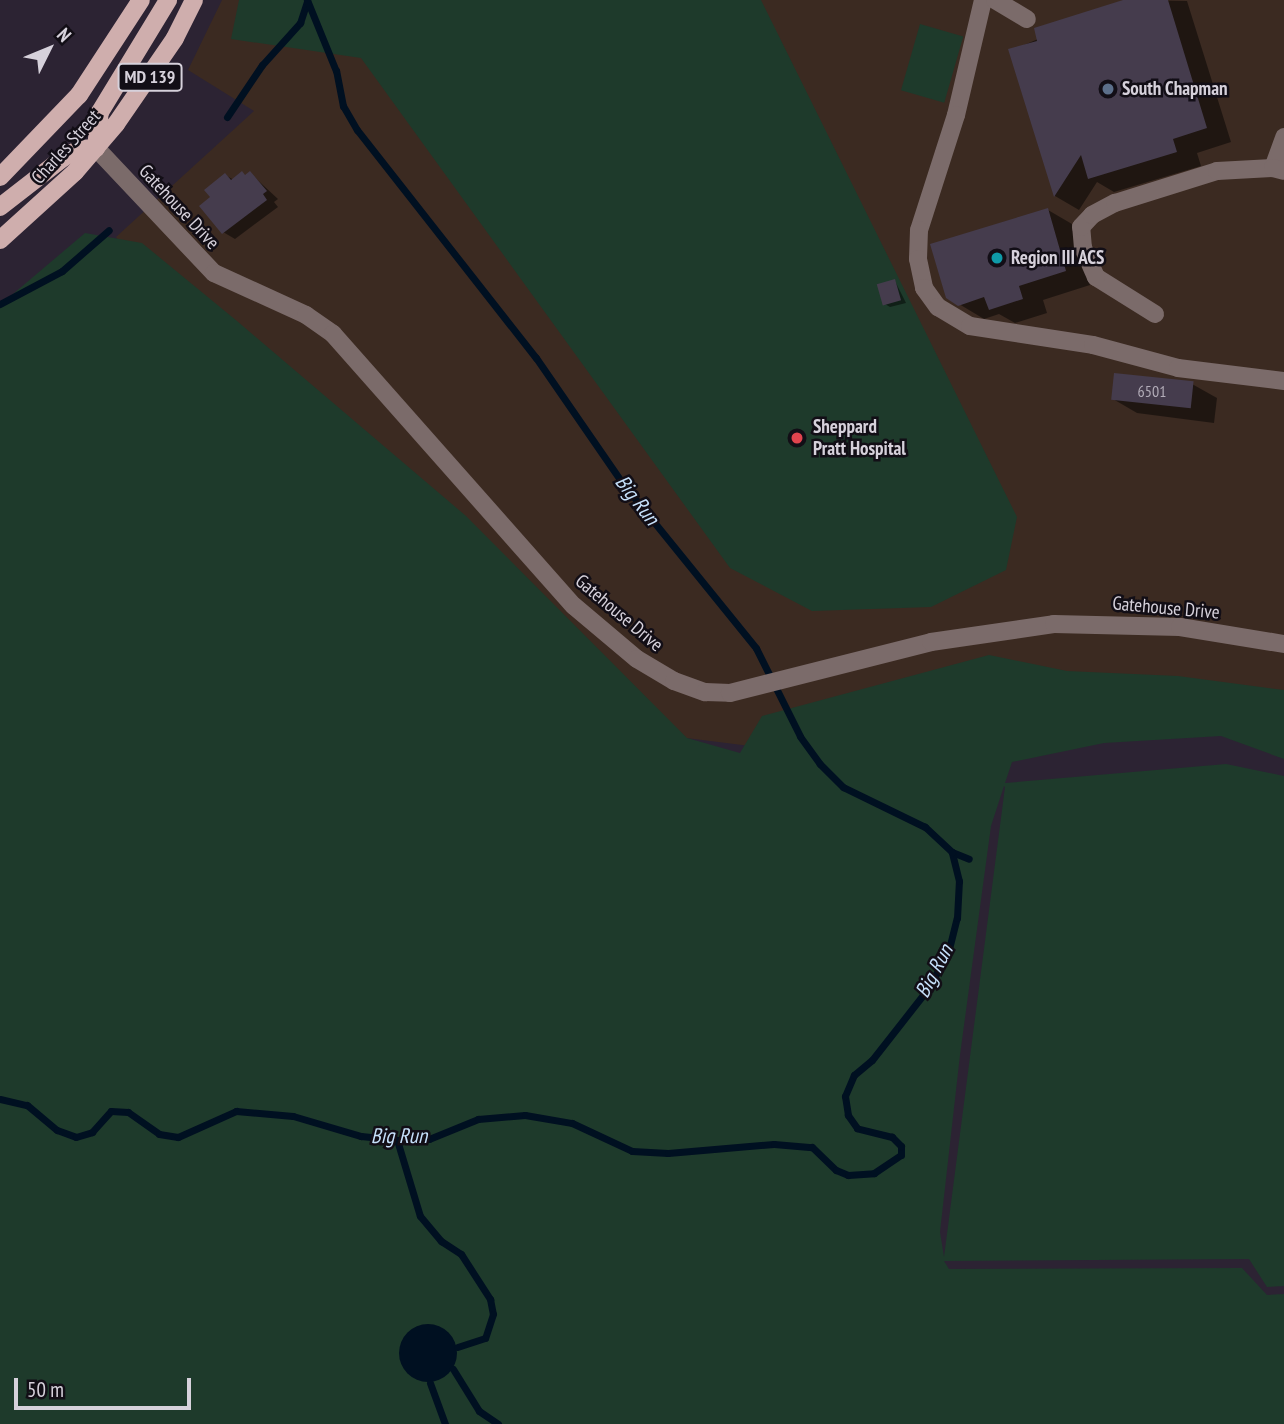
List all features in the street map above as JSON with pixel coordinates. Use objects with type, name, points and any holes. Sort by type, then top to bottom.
[{"type":"main road","name":"Charles Street","points":[[0,177],[79,95],[141,0]]},
{"type":"main road","points":[[0,207],[63,158],[79,149],[96,148],[100,112],[167,0]]},
{"type":"main road","name":"Charles Street","points":[[0,240],[48,199],[96,148],[136,97],[194,0]]},
{"type":"street","points":[[983,0],[956,115],[919,230],[918,259],[924,288],[938,307],[970,327],[1093,345],[1178,368],[1284,381]]},
{"type":"street","points":[[995,0],[1027,19]]},
{"type":"street","points":[[1155,314],[1096,277],[1083,248],[1081,227],[1092,215],[1115,203],[1217,171],[1278,169],[1284,137]]},
{"type":"street","name":"Gatehouse Drive","points":[[96,148],[214,273],[306,315],[346,347],[529,559],[617,643],[656,672],[691,689],[717,694],[748,690],[942,639],[1054,624],[1180,627],[1284,645]]},
{"type":"shaded area","name":"Sheppard Pratt Hospital","points":[[222,0],[1284,0],[1284,708],[767,748],[647,733],[188,324],[116,237],[254,111],[188,70]]},
{"type":"green space","points":[[239,0],[761,0],[1017,517],[1006,570],[931,607],[812,611],[730,568],[361,58],[231,39]]},
{"type":"green space","points":[[920,24],[963,36],[944,103],[901,90]]},
{"type":"green space","points":[[85,233],[142,243],[466,516],[687,738],[740,753],[762,716],[989,655],[1067,671],[1178,676],[1284,690],[1284,759],[1221,736],[1104,743],[1012,762],[1005,783],[1226,764],[1284,776],[1284,1286],[1267,1287],[1249,1259],[944,1261],[949,1269],[1242,1268],[1267,1295],[1284,1294],[1284,1424],[0,1424],[0,305]],"holes":[[[1005,787],[944,1257],[940,1232],[960,1055],[991,826]]]},
{"type":"water","points":[[422,1324],[434,1324],[449,1332],[457,1347],[457,1359],[449,1374],[434,1382],[422,1382],[407,1374],[399,1359],[399,1347],[407,1332]]},
{"type":"building","name":"South Chapman","points":[[1123,0],[1168,0],[1207,128],[1173,139],[1177,152],[1088,179],[1081,155],[1054,197],[1008,49],[1037,41],[1034,28]]},
{"type":"building","points":[[242,171],[245,175],[250,171],[267,191],[263,194],[267,200],[222,234],[199,206],[210,197],[204,190],[225,173],[231,180]]},
{"type":"building","name":"Region III ACS","points":[[1048,208],[1066,271],[1019,286],[1023,299],[989,310],[984,297],[958,306],[946,298],[930,244]]},
{"type":"building","points":[[895,279],[901,300],[883,305],[877,284]]},
{"type":"building","points":[[1114,373],[1194,381],[1191,408],[1111,400]]},
{"type":"waterway","name":"Big Run","points":[[0,1099],[27,1105],[57,1130],[76,1137],[92,1132],[111,1111],[128,1112],[159,1134],[178,1137],[236,1111],[293,1116],[361,1136],[397,1140],[429,1139],[478,1119],[525,1115],[572,1123],[632,1151],[668,1153],[774,1144],[812,1147],[836,1170],[848,1175],[874,1173],[901,1155],[901,1146],[892,1137],[857,1128],[848,1115],[845,1096],[854,1075],[872,1060],[930,986],[949,949],[957,918],[959,881],[952,852],[925,827],[843,787],[820,764],[800,736],[756,648],[621,481],[536,358],[357,130],[343,106],[336,71],[307,0]]},
{"type":"waterway","points":[[227,117],[262,65],[300,23],[307,1]]},
{"type":"waterway","points":[[0,304],[62,271],[109,230]]},
{"type":"waterway","points":[[952,852],[969,859]]},
{"type":"waterway","points":[[397,1140],[420,1216],[441,1241],[461,1254],[490,1299],[493,1314],[485,1338],[457,1347]]},
{"type":"waterway","points":[[453,1369],[479,1411],[498,1424]]},
{"type":"waterway","points":[[430,1383],[445,1424]]},
{"type":"place","name":"South Chapman","points":[[1108,89]]},
{"type":"place","name":"Region III ACS","points":[[997,258]]},
{"type":"place","name":"Sheppard Pratt Hospital","points":[[797,438]]}]
